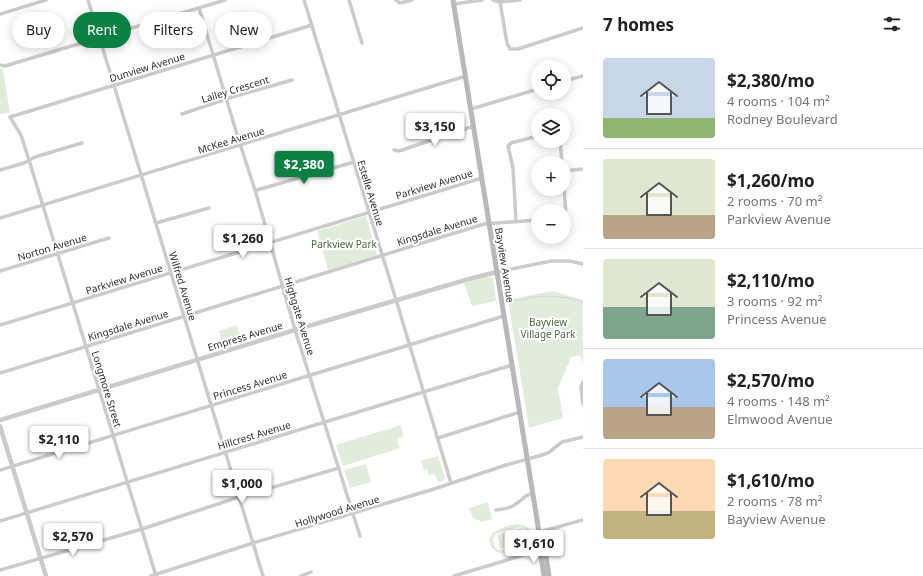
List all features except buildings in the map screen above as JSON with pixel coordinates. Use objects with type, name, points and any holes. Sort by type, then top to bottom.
[{"type":"main road","name":"Bayview Avenue","points":[[454,2],[533,493],[540,532],[543,537],[549,576]]},
{"type":"main road","name":"Bayview Avenue","points":[[540,532],[538,538],[544,576]]},
{"type":"main road","points":[[540,550],[548,567]]},
{"type":"street","points":[[0,14],[46,0]]},
{"type":"street","name":"Wilfred Avenue","points":[[88,0],[91,12]]},
{"type":"street","points":[[131,28],[225,0]]},
{"type":"street","name":"Estelle Avenue","points":[[304,0],[451,483]]},
{"type":"street","points":[[349,0],[362,43]]},
{"type":"street","points":[[396,0],[400,3],[412,0]]},
{"type":"street","points":[[454,2],[482,0]]},
{"type":"street","points":[[493,0],[500,2],[520,0]]},
{"type":"street","points":[[500,2],[507,43],[510,49],[518,49],[583,28]]},
{"type":"street","name":"Highgate Avenue","points":[[199,8],[360,536]]},
{"type":"street","name":"Dunview Avenue","points":[[10,116],[115,86],[312,25]]},
{"type":"street","points":[[0,65],[5,66],[73,46]]},
{"type":"street","name":"Wilfred Avenue","points":[[102,48],[263,576]]},
{"type":"street","name":"McKee Avenue","points":[[0,218],[466,76]]},
{"type":"street","points":[[571,80],[583,76]]},
{"type":"street","name":"Lailey Crescent","points":[[182,114],[226,99],[292,80]]},
{"type":"street","points":[[471,108],[531,91]]},
{"type":"street","name":"Longmore Street","points":[[10,116],[20,135],[29,160],[156,575]]},
{"type":"street","points":[[394,150],[399,151],[474,126]]},
{"type":"street","points":[[516,221],[513,168],[508,146],[511,143],[531,138]]},
{"type":"street","points":[[0,170],[82,143]]},
{"type":"street","points":[[255,190],[354,162]]},
{"type":"street","points":[[571,170],[583,169]]},
{"type":"street","name":"Parkview Avenue","points":[[0,325],[482,178]]},
{"type":"street","points":[[156,223],[209,208]]},
{"type":"street","name":"Kingsdale Avenue","points":[[0,373],[490,223],[531,220]]},
{"type":"street","name":"Norton Avenue","points":[[0,271],[109,238]]},
{"type":"street","points":[[498,272],[551,261],[583,264]]},
{"type":"street","name":"Empress Avenue","points":[[0,420],[396,300],[498,272]]},
{"type":"street","name":"Princess Avenue","points":[[0,470],[504,316]]},
{"type":"street","name":"Hillcrest Avenue","points":[[0,521],[512,365]]},
{"type":"street","points":[[583,382],[581,387],[583,404]]},
{"type":"street","points":[[438,438],[520,412]]},
{"type":"street","points":[[0,426],[46,576]]},
{"type":"street","name":"Hollywood Avenue","points":[[150,576],[434,490],[451,483],[548,453],[562,442],[583,436]]},
{"type":"street","points":[[0,570],[339,468]]},
{"type":"street","points":[[496,510],[510,508],[526,496],[533,493]]},
{"type":"street","points":[[540,532],[583,520]]},
{"type":"street","points":[[454,576],[540,550]]},
{"type":"street","points":[[301,576],[311,572]]},
{"type":"green space","points":[[0,68],[3,69],[10,113],[0,114]]},
{"type":"green space","name":"Parkview Park","points":[[366,216],[377,255],[328,270],[317,231]]},
{"type":"green space","points":[[486,277],[493,278],[496,301],[472,306],[464,283]]},
{"type":"green space","name":"Bayview Village Park","points":[[552,291],[583,300],[583,363],[580,355],[569,358],[570,360],[558,388],[563,418],[529,428],[508,300]]},
{"type":"green space","points":[[237,325],[242,341],[223,347],[219,331]]},
{"type":"green space","points":[[401,425],[403,436],[397,440],[400,448],[343,466],[336,445]]},
{"type":"green space","points":[[438,456],[445,478],[443,481],[438,482],[435,474],[429,475],[427,469],[424,470],[421,461]]},
{"type":"green space","points":[[366,464],[371,482],[350,488],[344,470]]},
{"type":"green space","points":[[488,502],[492,519],[482,522],[473,518],[469,508]]},
{"type":"green space","points":[[520,524],[531,531],[532,538],[528,545],[524,548],[508,553],[499,553],[495,551],[490,545],[489,541],[493,533],[501,528]],"holes":[[[519,527],[528,533],[528,538],[525,543],[506,550],[499,550],[495,547],[493,540],[496,534]]]},
{"type":"green space","points":[[522,528],[526,541],[500,549],[497,535]]},
{"type":"waterway","points":[[510,300],[516,301],[541,296],[553,296],[583,302]]}]
